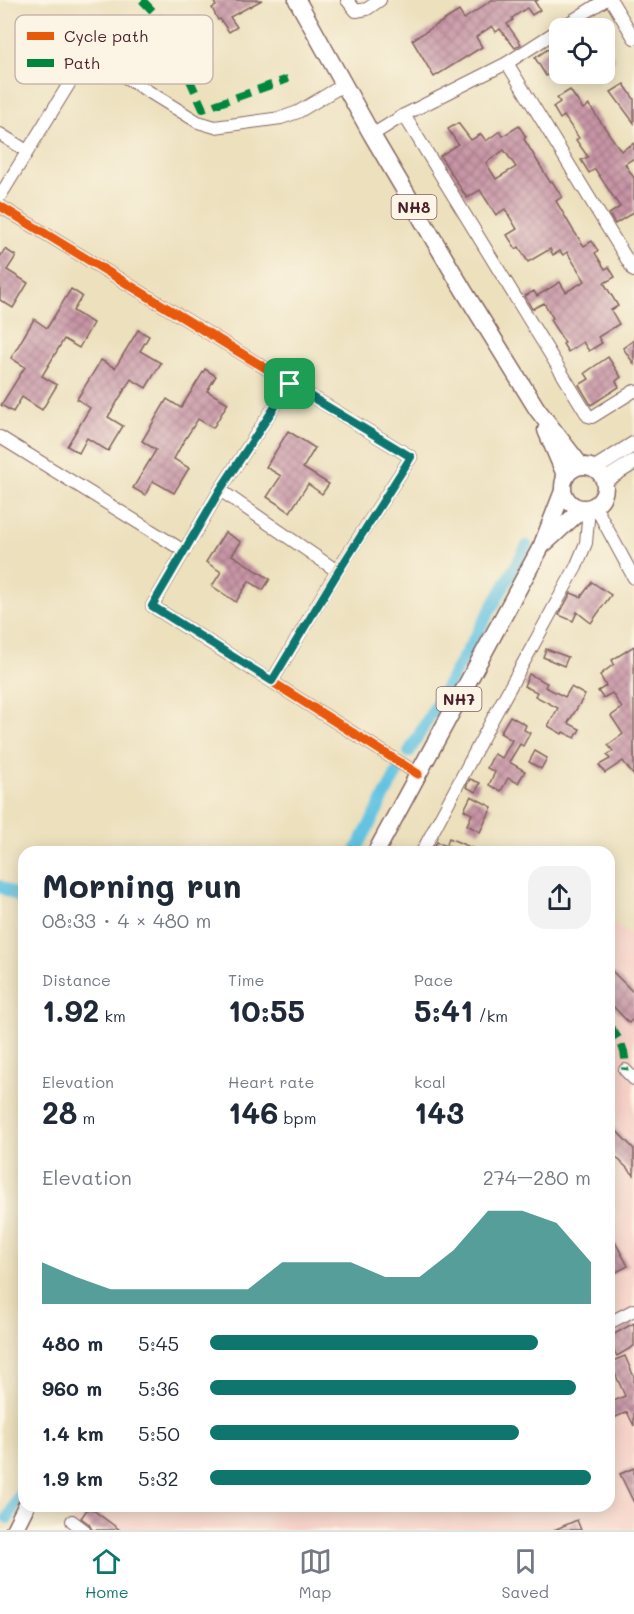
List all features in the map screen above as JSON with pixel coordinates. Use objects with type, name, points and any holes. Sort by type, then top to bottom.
[{"type":"highway","name":"NH8","points":[[297,0],[372,135],[537,410],[593,472]]},
{"type":"highway","name":"NH8","points":[[537,410],[565,484]]},
{"type":"highway","points":[[570,472],[593,472],[605,492],[603,498],[589,508],[570,503],[565,484],[570,472]]},
{"type":"highway","name":"NH7","points":[[379,846],[542,545],[565,484]]},
{"type":"highway","name":"NH7","points":[[542,545],[589,508]]},
{"type":"highway","points":[[14,1530],[23,1512]]},
{"type":"main road","points":[[593,472],[634,444]]},
{"type":"main road","points":[[593,472],[634,462]]},
{"type":"street","points":[[347,0],[356,11],[367,9],[380,0]]},
{"type":"street","points":[[577,18],[606,0]]},
{"type":"street","points":[[611,0],[634,38]]},
{"type":"street","points":[[372,135],[404,115],[507,63],[549,36]]},
{"type":"street","points":[[507,63],[634,271]]},
{"type":"street","points":[[0,196],[69,84]]},
{"type":"street","points":[[136,84],[198,122],[215,128],[281,118],[298,112],[345,84]]},
{"type":"street","points":[[404,115],[588,416],[592,417],[634,391]]},
{"type":"street","points":[[0,134],[27,151]]},
{"type":"street","points":[[0,206],[411,457],[272,681]]},
{"type":"street","points":[[290,384],[220,490],[152,606],[418,774]]},
{"type":"street","points":[[0,437],[184,551]]},
{"type":"street","points":[[220,490],[338,572]]},
{"type":"street","points":[[589,508],[634,578]]},
{"type":"street","points":[[425,846],[576,567],[586,543],[589,508]]},
{"type":"street","points":[[615,1320],[634,1310]]},
{"type":"street","points":[[72,1521],[84,1530]]},
{"type":"shaded area","points":[[615,923],[634,937],[634,1530],[67,1530],[78,1512],[615,1512]]},
{"type":"building","points":[[213,0],[262,0],[230,17],[237,27],[229,32],[220,19],[218,20],[212,8],[216,6]]},
{"type":"building","points":[[492,0],[538,0],[535,2],[540,10],[532,15],[527,8],[507,24],[521,44],[515,48],[500,29],[496,32],[492,26],[476,37],[482,47],[434,77],[412,40],[459,11],[464,19]]},
{"type":"building","points":[[548,49],[549,74],[546,76],[535,58]]},
{"type":"building","points":[[624,84],[634,99],[634,123],[611,92]]},
{"type":"building","points":[[570,90],[583,109],[589,105],[621,151],[634,143],[634,158],[625,164],[634,178],[634,212],[615,224],[609,214],[620,207],[595,169],[589,173],[581,160],[588,157],[576,140],[579,138],[564,116],[560,119],[553,107],[560,102],[557,98]]},
{"type":"building","points":[[458,123],[471,140],[481,134],[486,141],[500,131],[503,136],[519,126],[526,137],[524,139],[550,182],[552,181],[562,197],[556,201],[573,230],[584,246],[592,241],[598,251],[595,253],[605,269],[609,267],[615,277],[604,283],[618,306],[611,310],[619,324],[598,337],[602,343],[589,351],[583,342],[568,352],[550,320],[553,318],[544,303],[532,309],[525,296],[534,291],[537,296],[560,282],[566,292],[585,281],[567,252],[563,255],[560,251],[553,255],[550,249],[528,262],[519,247],[516,249],[507,235],[517,229],[505,209],[496,215],[480,190],[467,198],[440,156],[458,144],[448,129]],"holes":[[[504,150],[516,167],[496,179],[486,163]]]},
{"type":"building","points":[[5,249],[16,256],[7,270],[28,283],[13,308],[0,300],[0,257]]},
{"type":"building","points":[[71,289],[82,296],[73,311],[93,323],[79,348],[64,339],[42,376],[57,385],[42,410],[22,397],[13,412],[1,405],[25,367],[11,358],[34,319],[47,328]]},
{"type":"building","points":[[138,330],[149,336],[140,351],[161,363],[146,388],[131,379],[108,417],[123,426],[108,451],[87,438],[79,453],[67,446],[90,408],[77,399],[101,360],[115,368]]},
{"type":"building","points":[[634,340],[634,364],[623,348]]},
{"type":"building","points":[[608,357],[621,377],[616,381],[619,387],[591,405],[579,385],[589,379],[585,373]]},
{"type":"building","points":[[205,369],[216,376],[207,391],[228,403],[213,428],[198,419],[182,444],[174,459],[189,468],[174,493],[153,481],[145,495],[133,488],[156,450],[142,441],[167,399],[181,408]]},
{"type":"building","points":[[288,431],[315,448],[303,468],[329,484],[322,494],[308,484],[290,512],[267,497],[281,476],[266,467]]},
{"type":"building","points":[[225,532],[241,542],[232,555],[270,579],[263,590],[249,581],[236,602],[212,586],[221,572],[206,562]]},
{"type":"building","points":[[592,582],[611,595],[591,623],[577,612],[573,621],[559,615],[571,593],[581,597]]},
{"type":"building","points":[[634,646],[634,776],[623,761],[605,773],[599,765],[610,759],[607,755],[613,751],[608,745],[623,734],[611,716],[622,708],[612,693],[603,698],[598,691],[606,686],[600,675],[614,664],[612,660]]},
{"type":"building","points":[[546,649],[568,657],[564,666],[543,657]]},
{"type":"building","points":[[529,674],[547,683],[545,687],[565,697],[571,687],[585,695],[568,723],[580,729],[575,738],[548,726],[558,708],[535,696],[537,692],[524,686]]},
{"type":"building","points":[[510,716],[526,725],[524,730],[530,733],[523,746],[520,744],[509,762],[525,771],[518,783],[508,778],[501,791],[489,785],[495,772],[487,768],[494,754],[502,758],[512,740],[500,733]]},
{"type":"building","points":[[535,751],[547,758],[541,769],[529,762]]},
{"type":"building","points":[[470,779],[480,783],[476,792],[466,787]]},
{"type":"building","points":[[471,796],[492,807],[480,832],[467,825],[472,814],[464,810]]},
{"type":"building","points":[[449,838],[467,846],[446,846]]},
{"type":"building","points":[[437,842],[446,846],[435,846]]},
{"type":"building","points":[[615,974],[634,993],[634,1018],[629,1023],[615,1008]]},
{"type":"building","points":[[615,1129],[634,1149],[634,1175],[615,1156]]},
{"type":"building","points":[[615,1242],[628,1266],[615,1273]]},
{"type":"building","points":[[634,1323],[634,1346],[617,1356],[615,1334]]},
{"type":"building","points":[[625,1356],[634,1377],[634,1426],[627,1412],[615,1417],[615,1400],[625,1396],[615,1373],[615,1360]]},
{"type":"building","points":[[634,1468],[634,1503],[620,1474]]},
{"type":"building","points":[[85,1512],[96,1512],[120,1530],[92,1530],[89,1524],[81,1518]]},
{"type":"building","points":[[577,1520],[581,1530],[554,1530]]},
{"type":"waterway","points":[[409,752],[527,546]]},
{"type":"waterway","points":[[358,846],[398,771]]},
{"type":"waterway","points":[[0,886],[18,896]]},
{"type":"waterway","points":[[8,1518],[18,1499]]},
{"type":"marked path","points":[[142,0],[156,15]]},
{"type":"marked path","points":[[192,84],[203,109],[288,79]]},
{"type":"marked path","points":[[615,1034],[622,1046],[625,1070]]},
{"type":"cycle path","points":[[0,206],[411,457],[337,571],[272,681]]},
{"type":"cycle path","points":[[289,384],[220,490],[152,606],[418,774]]},
{"type":"route","points":[[290,384],[411,457],[272,681],[152,606],[220,490],[290,384]]}]
